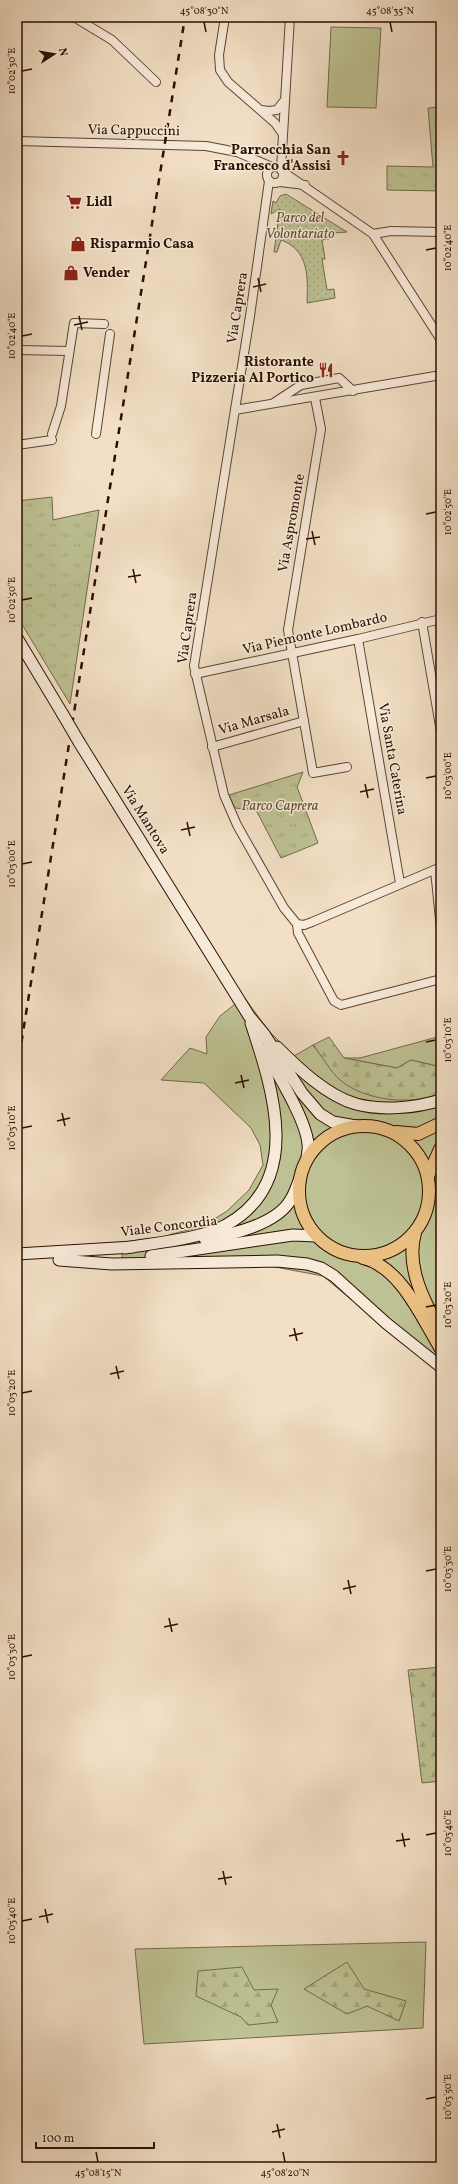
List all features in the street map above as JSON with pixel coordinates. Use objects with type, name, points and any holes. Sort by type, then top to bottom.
[{"type":"main road","name":"Via Mantova","points":[[17,638],[79,742],[249,1016]]},
{"type":"main road","points":[[125,1248],[211,1231],[226,1225],[259,1197],[268,1181],[275,1160],[277,1137],[272,1098],[249,1016]]},
{"type":"main road","points":[[249,1016],[264,1034],[302,1093],[320,1114],[333,1122],[418,1134],[441,1123]]},
{"type":"main road","points":[[253,1029],[295,1108],[309,1145],[307,1159],[300,1179],[299,1194],[302,1209],[308,1223],[317,1236],[334,1249],[354,1256],[373,1260],[387,1268],[397,1278],[441,1349]]},
{"type":"main road","points":[[264,1034],[323,1086],[355,1104],[397,1107],[441,1100]]},
{"type":"main road","points":[[307,1159],[316,1147],[327,1137],[341,1130],[356,1126]]},
{"type":"main road","points":[[396,1132],[416,1151],[428,1176],[429,1201],[426,1212],[415,1232],[411,1246],[412,1260],[427,1306],[441,1333]]},
{"type":"main road","points":[[428,1176],[441,1147]]},
{"type":"main road","name":"Viale Concordia","points":[[17,1255],[165,1245],[229,1234],[261,1223],[283,1209],[291,1200],[300,1179]]},
{"type":"main road","points":[[354,1256],[368,1256],[388,1252],[405,1242],[415,1232]]},
{"type":"main road","name":"Viale Concordia","points":[[17,1255],[59,1260],[158,1256],[293,1234],[317,1236]]},
{"type":"main road","points":[[59,1260],[112,1264],[277,1261],[307,1264],[321,1268],[334,1276],[386,1323],[441,1367]]},
{"type":"street","points":[[74,17],[87,19],[112,40],[156,82]]},
{"type":"street","points":[[225,17],[219,55],[220,70],[228,82],[261,110],[280,128],[282,133]]},
{"type":"street","points":[[290,17],[285,99],[278,168],[268,171],[273,181],[305,185]]},
{"type":"street","points":[[261,110],[269,112],[277,110],[285,99]]},
{"type":"street","name":"Via Cappuccini","points":[[17,142],[206,146],[225,148],[278,168],[305,185],[351,220],[373,234]]},
{"type":"street","name":"Via Cappuccini","points":[[249,156],[273,181]]},
{"type":"street","name":"Via Caprera","points":[[278,168],[284,176],[273,181],[267,206],[194,666],[224,795],[237,825],[284,908],[297,924]]},
{"type":"street","points":[[441,232],[391,230],[373,234],[441,340]]},
{"type":"street","points":[[17,445],[52,437],[61,406],[74,323],[104,324]]},
{"type":"street","points":[[96,434],[110,334]]},
{"type":"street","points":[[17,350],[69,351]]},
{"type":"street","points":[[235,410],[315,398],[441,375]]},
{"type":"street","points":[[273,404],[301,385],[339,378],[353,391]]},
{"type":"street","name":"Via Aspromonte","points":[[315,398],[321,429],[289,621],[292,653],[313,773],[347,767]]},
{"type":"street","name":"Via Piemonte Lombardo","points":[[195,674],[358,640],[422,622],[441,619]]},
{"type":"street","points":[[422,622],[441,732]]},
{"type":"street","name":"Via Santa Caterina","points":[[358,640],[400,883]]},
{"type":"street","name":"Via Marsala","points":[[212,747],[304,721]]},
{"type":"street","points":[[441,929],[438,868],[312,922],[304,925],[297,924],[298,933],[334,1001],[341,1005],[441,978]]},
{"type":"green space","points":[[331,27],[381,28],[376,108],[327,107]]},
{"type":"green space","points":[[441,107],[441,191],[387,190],[387,166],[433,167],[428,108]]},
{"type":"green space","name":"Parco del Volontariato","points":[[286,194],[347,232],[333,233],[333,238],[322,240],[325,259],[322,259],[327,290],[334,289],[335,298],[307,303],[307,274],[302,257],[297,250],[281,240],[277,252],[274,252],[280,209],[271,214],[273,201],[276,203],[280,196]]},
{"type":"green space","points":[[52,497],[53,520],[99,510],[70,704],[17,616],[17,501]]},
{"type":"green space","name":"Parco Caprera","points":[[303,772],[297,787],[318,843],[281,858],[256,810],[235,808],[229,795]]},
{"type":"green space","points":[[244,997],[268,1030],[294,1056],[313,1045],[340,1079],[437,1094],[441,1093],[441,1374],[323,1276],[270,1266],[122,1261],[122,1253],[172,1234],[203,1226],[227,1211],[249,1190],[263,1165],[260,1145],[251,1128],[204,1083],[161,1080],[190,1048],[207,1054],[206,1037],[220,1016]]},
{"type":"green space","points":[[441,1036],[441,1067],[411,1060],[397,1068],[344,1058],[360,1058]]},
{"type":"green space","points":[[329,1037],[344,1058],[397,1068],[411,1060],[441,1067],[441,1093],[429,1097],[403,1100],[375,1097],[350,1087],[336,1076],[313,1045]]},
{"type":"green space","points":[[441,1667],[441,1781],[422,1783],[408,1670]]},
{"type":"green space","points":[[426,1942],[423,2028],[144,2044],[135,1949]]},
{"type":"green space","points":[[347,1962],[364,1989],[406,2001],[399,2021],[367,2006],[347,2014],[304,1989]]},
{"type":"green space","points":[[242,1967],[254,1990],[278,1989],[271,2005],[278,2022],[248,2025],[241,2017],[196,1996],[198,1971]]},
{"type":"railway","points":[[17,1070],[185,17]]},
{"type":"railway","points":[[17,2144],[21,2167]]},
{"type":"place","name":"Parrocchia San Francesco d'Assisi","points":[[343,158]]},
{"type":"place","name":"Lidl","points":[[74,202]]},
{"type":"place","name":"Risparmio Casa","points":[[78,244]]},
{"type":"place","name":"Vender","points":[[71,273]]},
{"type":"place","name":"Ristorante Pizzeria Al Portico","points":[[326,370]]}]
